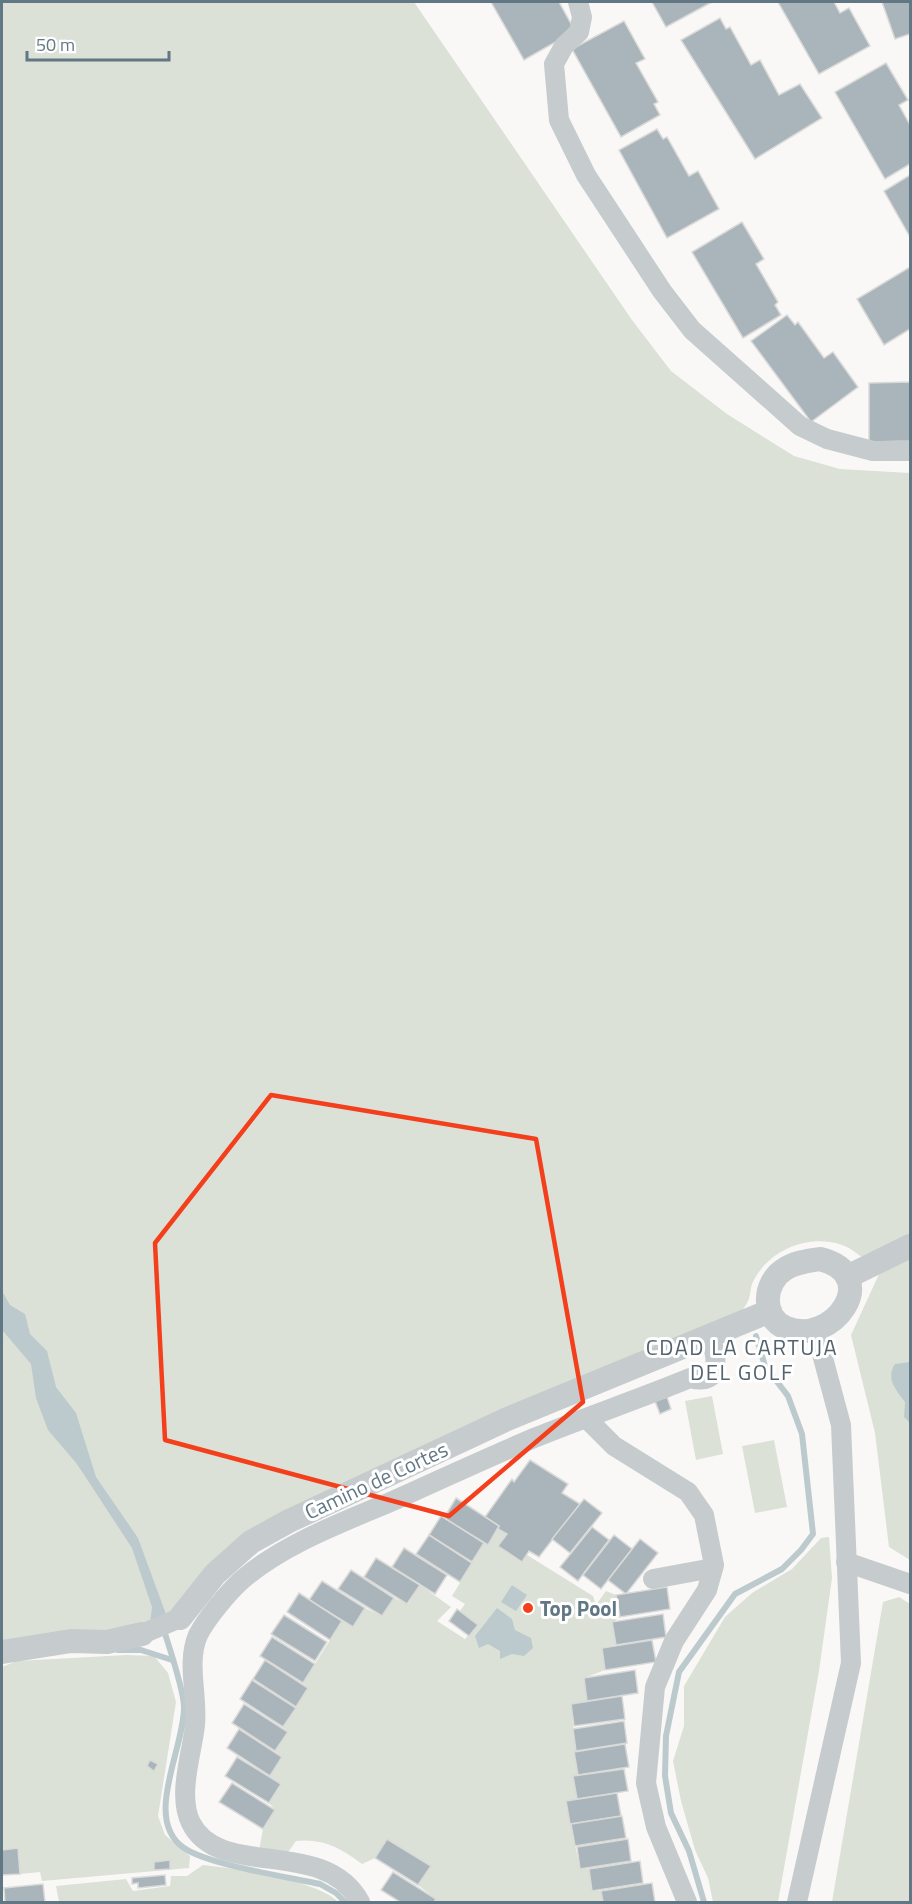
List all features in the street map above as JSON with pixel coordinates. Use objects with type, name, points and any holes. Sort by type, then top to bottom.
[{"type":"street","points":[[578,2],[582,17],[579,32],[564,46],[554,64],[559,120],[586,175],[662,291],[693,330],[800,426],[827,439],[873,450],[910,451]]},
{"type":"street","points":[[847,1277],[910,1246]]},
{"type":"street","points":[[820,1259],[836,1263],[847,1277],[850,1286],[849,1300],[840,1315],[826,1325],[815,1329],[794,1331],[778,1325],[770,1311],[767,1297],[772,1281],[784,1269],[820,1259]]},
{"type":"street","name":"Camino de Cortes","points":[[2,1652],[71,1641],[107,1642],[142,1634],[180,1618],[215,1574],[251,1542],[289,1521],[505,1420],[712,1344],[770,1311]]},
{"type":"street","points":[[797,1902],[851,1663],[841,1425],[815,1329]]},
{"type":"street","points":[[360,1902],[355,1893],[338,1877],[319,1867],[219,1848],[200,1836],[191,1824],[185,1797],[197,1702],[192,1655],[198,1635],[242,1580],[280,1554],[333,1527],[515,1446],[690,1378],[709,1377],[716,1366],[712,1344]]},
{"type":"street","points":[[587,1419],[614,1446],[688,1492],[704,1515],[713,1568],[707,1590],[674,1641],[655,1688],[648,1737],[645,1783],[657,1827],[687,1902]]},
{"type":"street","points":[[846,1562],[901,1578],[910,1584]]},
{"type":"street","points":[[653,1579],[713,1568]]},
{"type":"highlighted area","points":[[271,1095],[536,1139],[583,1402],[449,1516],[165,1440],[155,1243]]},
{"type":"shaded area","points":[[2,2],[414,2],[632,320],[671,371],[727,414],[794,456],[840,469],[910,473],[910,1236],[862,1257],[845,1246],[818,1241],[793,1246],[782,1251],[762,1268],[755,1278],[749,1299],[738,1315],[255,1530],[167,1617],[128,1631],[2,1642]]},
{"type":"shaded area","points":[[910,1258],[910,1560],[889,1547],[875,1433],[851,1335],[880,1272]]},
{"type":"shaded area","points":[[2,1291],[10,1305],[25,1314],[30,1334],[47,1351],[56,1387],[76,1413],[96,1477],[138,1538],[167,1617],[150,1624],[152,1607],[132,1548],[77,1464],[48,1430],[36,1398],[31,1364],[3,1331]]},
{"type":"shaded area","points":[[910,1362],[910,1423],[904,1417],[905,1402],[893,1384],[891,1375],[895,1364]]},
{"type":"shaded area","points":[[712,1396],[723,1454],[696,1460],[685,1401]]},
{"type":"shaded area","points":[[774,1440],[787,1507],[755,1513],[742,1446]]},
{"type":"shaded area","points":[[498,1529],[507,1534],[498,1546],[521,1562],[527,1555],[593,1596],[596,1605],[606,1591],[616,1595],[620,1617],[612,1623],[616,1645],[602,1648],[605,1670],[584,1678],[587,1701],[571,1705],[578,1775],[574,1777],[577,1799],[566,1802],[580,1869],[589,1869],[592,1891],[601,1891],[603,1902],[434,1902],[436,1899],[418,1885],[430,1866],[387,1839],[375,1858],[362,1864],[331,1845],[315,1841],[296,1841],[286,1855],[259,1851],[263,1829],[275,1810],[269,1803],[281,1785],[270,1776],[282,1757],[275,1751],[288,1732],[283,1727],[308,1688],[303,1683],[342,1621],[353,1627],[365,1608],[382,1616],[394,1598],[408,1604],[420,1585],[451,1607],[437,1621],[465,1639],[477,1625],[460,1611],[465,1604],[452,1596],[484,1543],[488,1545]]},
{"type":"shaded area","points":[[829,1537],[832,1578],[819,1671],[778,1902],[713,1902],[708,1878],[695,1850],[681,1801],[673,1761],[684,1726],[684,1686],[725,1617],[752,1593],[792,1569],[821,1538]]},
{"type":"shaded area","points":[[512,1585],[527,1595],[516,1611],[501,1602]]},
{"type":"shaded area","points":[[899,1597],[910,1604],[910,1902],[832,1902],[883,1602]]},
{"type":"shaded area","points":[[497,1608],[512,1619],[515,1630],[531,1638],[533,1648],[524,1656],[512,1654],[500,1659],[500,1651],[488,1644],[479,1648],[475,1636]]},
{"type":"shaded area","points":[[126,1655],[154,1656],[168,1673],[176,1702],[158,1816],[165,1835],[190,1856],[189,1868],[42,1881],[40,1872],[20,1874],[18,1849],[2,1850],[2,1667],[17,1661]]},
{"type":"shaded area","points":[[203,1865],[254,1872],[295,1882],[314,1888],[338,1902],[59,1902],[56,1886],[126,1879],[133,1891],[170,1886],[171,1876],[187,1876]]},
{"type":"building","points":[[491,2],[559,2],[575,31],[524,60]]},
{"type":"building","points":[[652,2],[712,2],[666,27]]},
{"type":"building","points":[[778,2],[834,2],[840,13],[849,8],[870,46],[819,74]]},
{"type":"building","points":[[882,2],[910,2],[910,34],[895,39]]},
{"type":"building","points":[[720,18],[726,29],[730,27],[751,65],[760,60],[779,95],[800,84],[822,118],[755,159],[681,40]]},
{"type":"building","points":[[624,21],[645,59],[636,63],[658,102],[654,104],[660,115],[621,137],[572,49]]},
{"type":"building","points":[[886,63],[908,100],[899,105],[910,125],[910,164],[885,179],[835,92]]},
{"type":"building","points":[[657,129],[663,139],[667,137],[689,176],[698,171],[719,209],[667,238],[619,150]]},
{"type":"building","points":[[910,175],[910,237],[884,191]]},
{"type":"building","points":[[742,222],[764,259],[756,264],[778,302],[775,305],[781,315],[743,338],[692,252]]},
{"type":"building","points":[[910,267],[910,329],[884,345],[857,299]]},
{"type":"building","points":[[787,315],[795,325],[798,322],[824,358],[833,352],[858,387],[811,422],[751,341]]},
{"type":"building","points":[[910,382],[910,441],[869,442],[869,383]]},
{"type":"building","points":[[667,1397],[671,1409],[660,1414],[655,1401]]},
{"type":"building","points":[[530,1460],[568,1484],[562,1493],[580,1504],[539,1557],[529,1551],[522,1562],[498,1546],[507,1534],[485,1517],[512,1479],[514,1482]]},
{"type":"building","points":[[456,1498],[499,1526],[488,1545],[444,1518]]},
{"type":"building","points":[[584,1499],[602,1513],[570,1553],[552,1539]]},
{"type":"building","points":[[441,1516],[484,1543],[472,1562],[429,1535]]},
{"type":"building","points":[[592,1527],[609,1540],[578,1581],[560,1567]]},
{"type":"building","points":[[429,1535],[472,1563],[460,1582],[416,1554]]},
{"type":"building","points":[[614,1535],[632,1549],[601,1589],[583,1575]]},
{"type":"building","points":[[640,1539],[658,1553],[626,1594],[608,1580]]},
{"type":"building","points":[[404,1548],[447,1575],[435,1594],[392,1567]]},
{"type":"building","points":[[376,1558],[420,1585],[407,1604],[364,1577]]},
{"type":"building","points":[[351,1570],[394,1598],[382,1616],[338,1589]]},
{"type":"building","points":[[322,1581],[365,1608],[353,1627],[309,1600]]},
{"type":"building","points":[[667,1587],[670,1609],[620,1617],[616,1595]]},
{"type":"building","points":[[299,1593],[342,1621],[330,1640],[287,1612]]},
{"type":"building","points":[[457,1609],[478,1625],[469,1636],[449,1621]]},
{"type":"building","points":[[663,1614],[666,1637],[616,1645],[612,1622]]},
{"type":"building","points":[[284,1615],[327,1642],[315,1661],[271,1634]]},
{"type":"building","points":[[272,1637],[315,1664],[303,1683],[260,1656]]},
{"type":"building","points":[[652,1640],[656,1662],[605,1670],[602,1648]]},
{"type":"building","points":[[265,1660],[308,1688],[296,1707],[253,1679]]},
{"type":"building","points":[[635,1670],[638,1693],[587,1701],[584,1678]]},
{"type":"building","points":[[252,1680],[296,1708],[283,1727],[240,1699]]},
{"type":"building","points":[[622,1696],[625,1719],[574,1726],[571,1704]]},
{"type":"building","points":[[244,1704],[288,1732],[275,1751],[232,1723]]},
{"type":"building","points":[[624,1721],[627,1743],[576,1751],[573,1729]]},
{"type":"building","points":[[239,1729],[282,1757],[270,1776],[227,1748]]},
{"type":"building","points":[[625,1744],[629,1767],[578,1775],[574,1752]]},
{"type":"building","points":[[237,1757],[281,1784],[269,1803],[225,1776]]},
{"type":"building","points":[[150,1760],[158,1764],[154,1771],[147,1766]]},
{"type":"building","points":[[624,1769],[628,1791],[577,1799],[573,1776]]},
{"type":"building","points":[[232,1783],[275,1810],[263,1829],[219,1802]]},
{"type":"building","points":[[617,1793],[621,1816],[570,1824],[566,1801]]},
{"type":"building","points":[[622,1816],[626,1838],[575,1846],[571,1824]]},
{"type":"building","points":[[387,1839],[431,1866],[418,1885],[375,1858]]},
{"type":"building","points":[[628,1839],[631,1861],[580,1869],[577,1847]]},
{"type":"building","points":[[18,1848],[20,1874],[2,1875],[2,1850]]},
{"type":"building","points":[[170,1860],[170,1869],[154,1870],[154,1862]]},
{"type":"building","points":[[640,1861],[643,1883],[592,1891],[589,1869]]},
{"type":"building","points":[[393,1872],[436,1899],[434,1902],[400,1902],[381,1890]]},
{"type":"building","points":[[165,1875],[166,1885],[138,1888],[138,1883],[132,1884],[132,1878]]},
{"type":"building","points":[[652,1883],[655,1902],[603,1902],[601,1891]]},
{"type":"building","points":[[43,1884],[45,1902],[5,1902],[4,1888]]},
{"type":"waterway","points":[[704,1902],[689,1851],[671,1813],[665,1776],[666,1736],[679,1672],[735,1594],[782,1569],[813,1534],[802,1434],[788,1396],[765,1366],[756,1336]]},
{"type":"waterway","points":[[163,1627],[184,1706],[183,1723],[166,1801],[166,1819],[172,1835],[184,1848],[211,1860],[320,1884],[336,1893],[345,1902]]},
{"type":"waterway","points":[[118,1650],[141,1650],[172,1660]]},
{"type":"place","name":"Top Pool","points":[[528,1608]]},
{"type":"district","name":"CDAD LA CARTUJA DEL GOLF","points":[[742,1360]]}]
